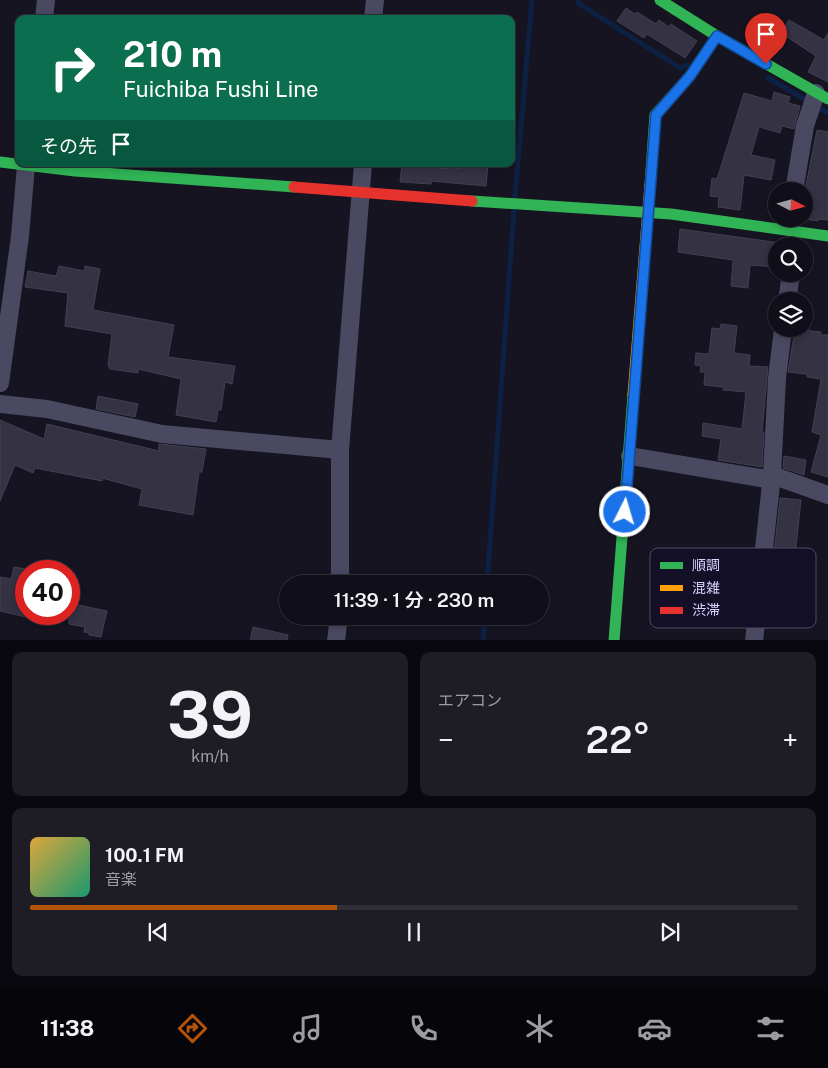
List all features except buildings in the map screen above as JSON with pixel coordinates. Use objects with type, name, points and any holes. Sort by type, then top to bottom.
[{"type":"street","points":[[44,15],[46,0]]},
{"type":"street","points":[[373,15],[375,0]]},
{"type":"street","points":[[660,0],[717,36],[822,96],[805,126],[796,182]]},
{"type":"street","points":[[614,640],[656,115],[690,76],[717,36]]},
{"type":"street","points":[[0,162],[15,164]]},
{"type":"street","points":[[0,383],[20,236],[26,167]]},
{"type":"street","points":[[42,167],[361,193],[647,214],[671,214],[828,236]]},
{"type":"street","points":[[340,575],[340,450],[363,167]]},
{"type":"street","points":[[764,548],[772,478],[777,378],[782,337]]},
{"type":"street","points":[[0,404],[47,409],[162,434],[340,450]]},
{"type":"street","points":[[630,456],[772,478],[828,496]]},
{"type":"street","points":[[336,640],[338,625]]},
{"type":"waterway","points":[[515,196],[532,0]]},
{"type":"waterway","points":[[578,0],[578,3],[680,68],[687,65]]},
{"type":"waterway","points":[[768,78],[828,113]]},
{"type":"waterway","points":[[488,575],[514,210]]},
{"type":"waterway","points":[[483,640],[484,625]]},
{"type":"traffic: fast","points":[[660,0],[717,36],[828,99]]},
{"type":"traffic: fast","points":[[650,185],[655,115],[690,76],[717,36]]},
{"type":"traffic: fast","points":[[0,162],[15,164]]},
{"type":"traffic: fast","points":[[42,167],[294,187]]},
{"type":"traffic: fast","points":[[472,201],[671,214],[828,236]]},
{"type":"traffic: fast","points":[[614,640],[633,395]]},
{"type":"traffic: slow","points":[[633,395],[650,185]]},
{"type":"traffic: jam","points":[[294,187],[472,201]]},
{"type":"route","points":[[625,512],[656,115],[690,76],[717,36],[766,64]]}]
